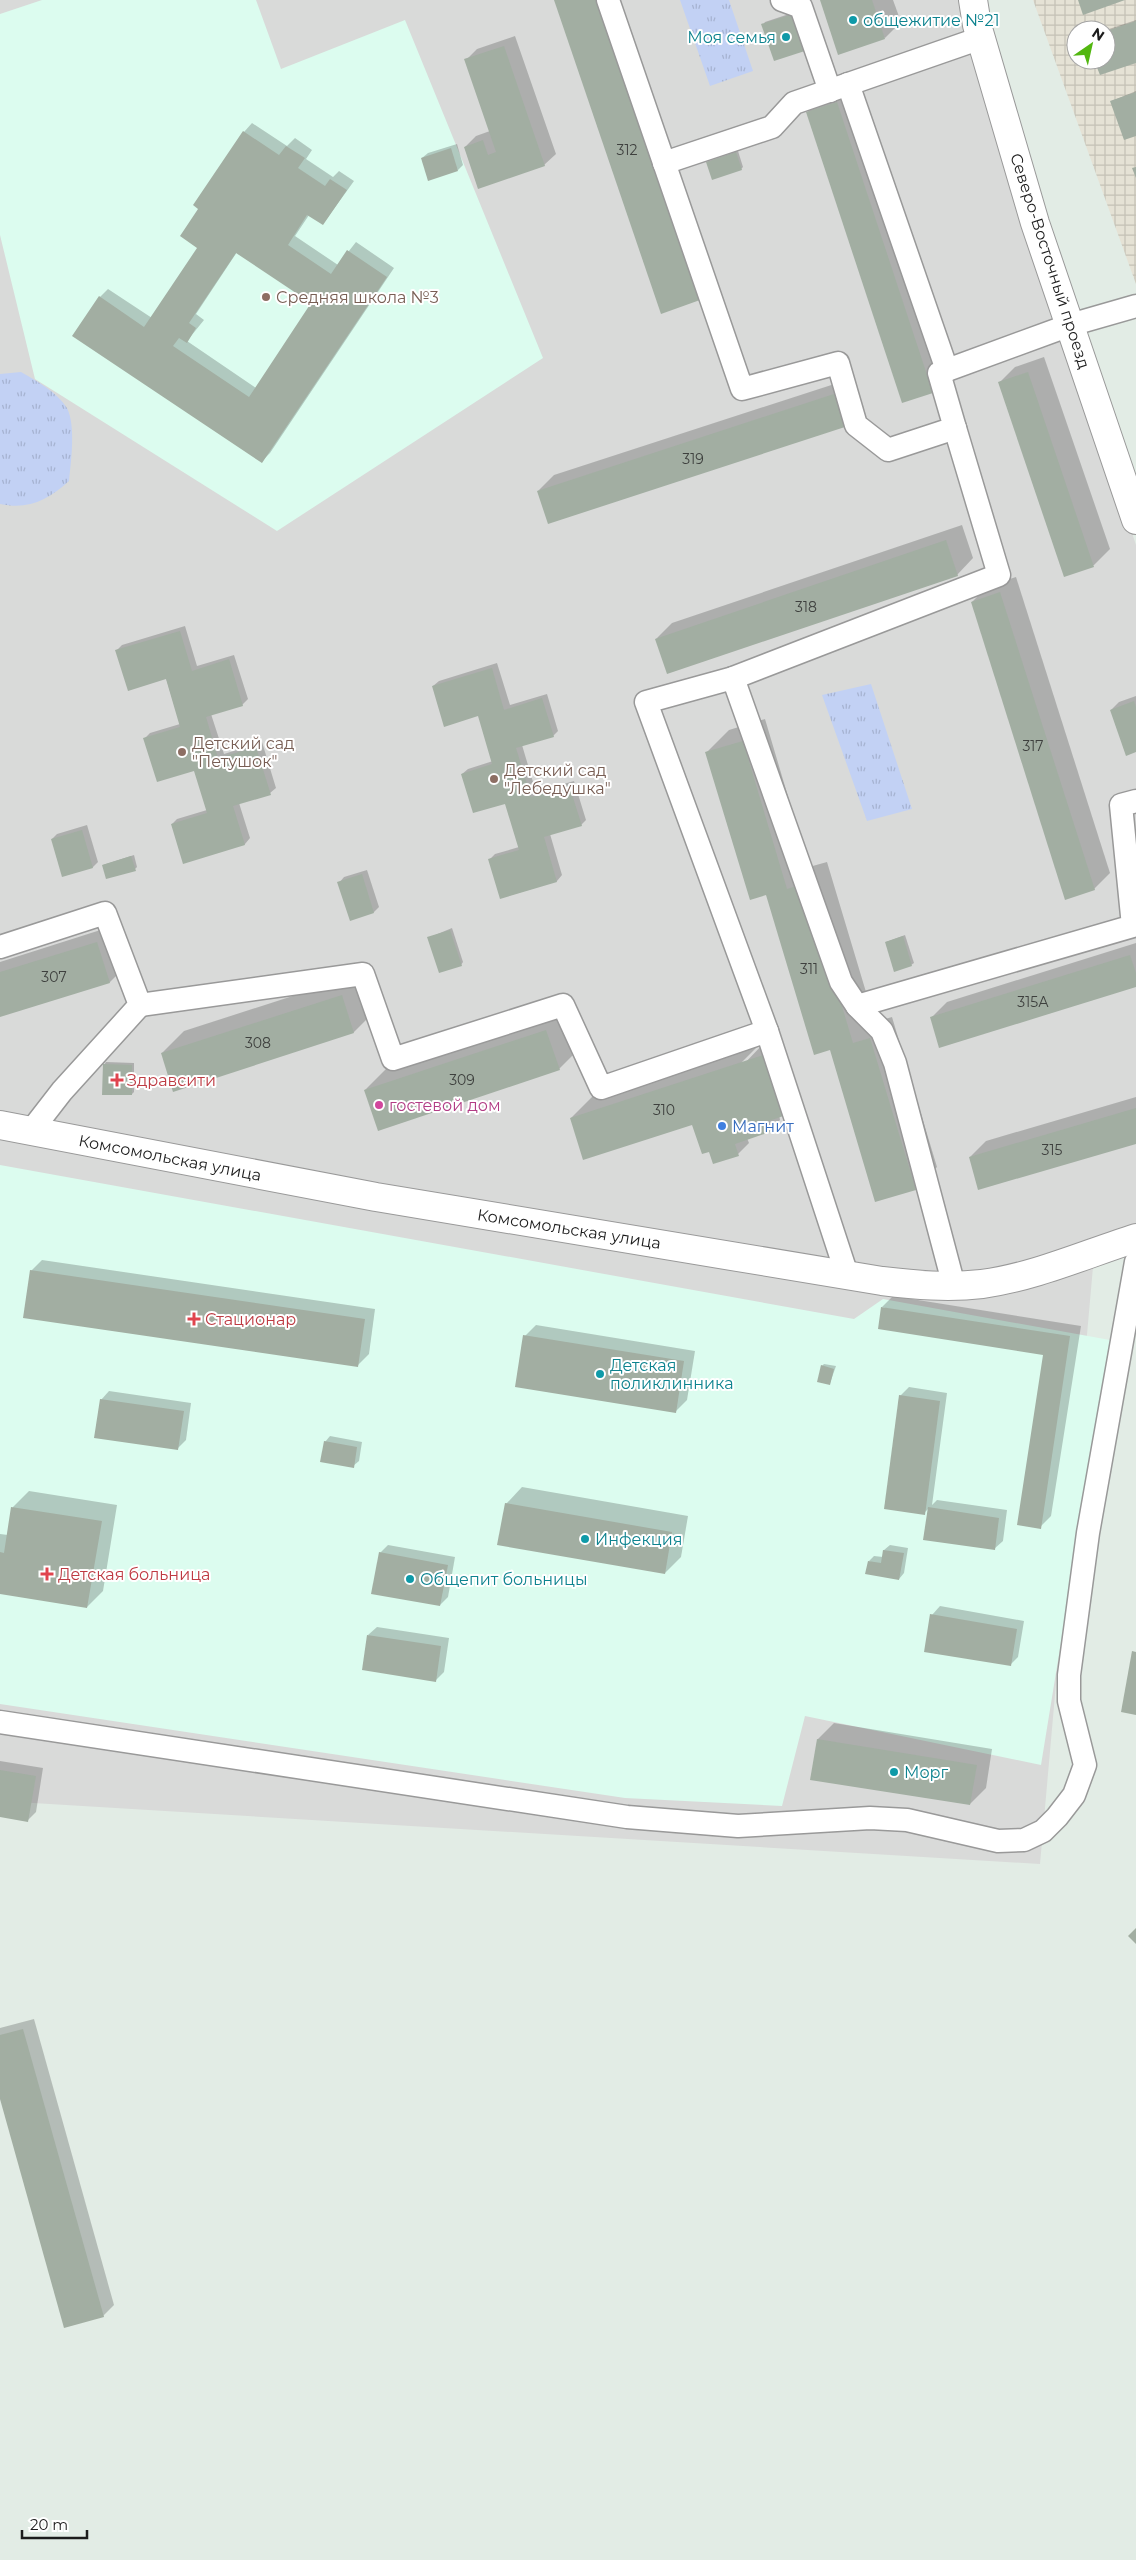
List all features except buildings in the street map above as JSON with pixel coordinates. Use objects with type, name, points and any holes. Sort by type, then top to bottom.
[{"type":"street","points":[[608,0],[742,389],[838,363],[856,424],[888,450],[955,428]]},
{"type":"street","points":[[782,0],[801,7],[839,88],[947,370]]},
{"type":"street","name":"Северо-Восточный проезд","points":[[973,0],[981,38],[1035,223],[1136,520]]},
{"type":"street","points":[[664,163],[772,126],[794,103],[981,38]]},
{"type":"street","points":[[847,1275],[767,1031],[646,702],[733,678],[999,575],[939,373],[1070,325],[1136,306]]},
{"type":"street","points":[[733,678],[841,982],[857,1006],[882,1031],[895,1063],[954,1286]]},
{"type":"street","points":[[857,1006],[1133,926],[1121,805],[1136,800]]},
{"type":"street","points":[[0,947],[105,913],[140,1005]]},
{"type":"street","points":[[31,1131],[62,1092],[140,1005],[363,974],[393,1059],[563,1005],[601,1088],[767,1031]]},
{"type":"street","name":"Комсомольская улица","points":[[0,1125],[376,1197],[916,1285],[954,1286],[983,1284],[1023,1275],[1136,1238]]},
{"type":"street","points":[[0,1722],[627,1817],[738,1826],[870,1818],[897,1820],[998,1841],[1024,1840],[1043,1831],[1057,1817],[1074,1795],[1085,1765],[1069,1701],[1069,1675],[1088,1533],[1136,1262]]},
{"type":"shaded area","points":[[0,0],[959,0],[962,24],[1136,545],[1136,1247],[1093,1267],[1040,1864],[0,1801]]},
{"type":"shaded area","name":"Средняя школа №3","points":[[42,0],[256,0],[281,69],[405,20],[543,358],[277,531],[35,379],[0,235],[0,14]]},
{"type":"shaded area","points":[[1033,0],[1136,0],[1136,284]]},
{"type":"shaded area","points":[[0,1165],[854,1319],[883,1299],[1110,1340],[1041,1765],[805,1716],[782,1806],[625,1798],[0,1704]]},
{"type":"green space","points":[[680,0],[729,0],[753,71],[710,86]]},
{"type":"green space","points":[[21,372],[52,392],[67,408],[71,424],[72,454],[69,481],[61,488],[37,502],[10,506],[0,504],[0,374]]},
{"type":"green space","points":[[871,684],[912,809],[867,821],[822,695]]},
{"type":"place","name":"общежитие №21","points":[[853,20]]},
{"type":"place","name":"Моя семья","points":[[786,37]]},
{"type":"place","name":"Средняя школа №3","points":[[266,297]]},
{"type":"place","name":"Детский сад \"Петушок\"","points":[[182,752]]},
{"type":"place","name":"Детский сад \"Лебедушка\"","points":[[494,779]]},
{"type":"place","name":"Здравсити","points":[[117,1080]]},
{"type":"place","name":"гостевой дом","points":[[379,1105]]},
{"type":"place","name":"Магнит","points":[[722,1126]]},
{"type":"place","name":"Стационар","points":[[194,1319]]},
{"type":"place","name":"Детская поликлинника","points":[[600,1374]]},
{"type":"place","name":"Инфекция","points":[[585,1539]]},
{"type":"place","name":"Детская больница","points":[[47,1574]]},
{"type":"place","name":"Общепит больницы","points":[[410,1579]]},
{"type":"place","name":"Морг","points":[[894,1772]]}]
